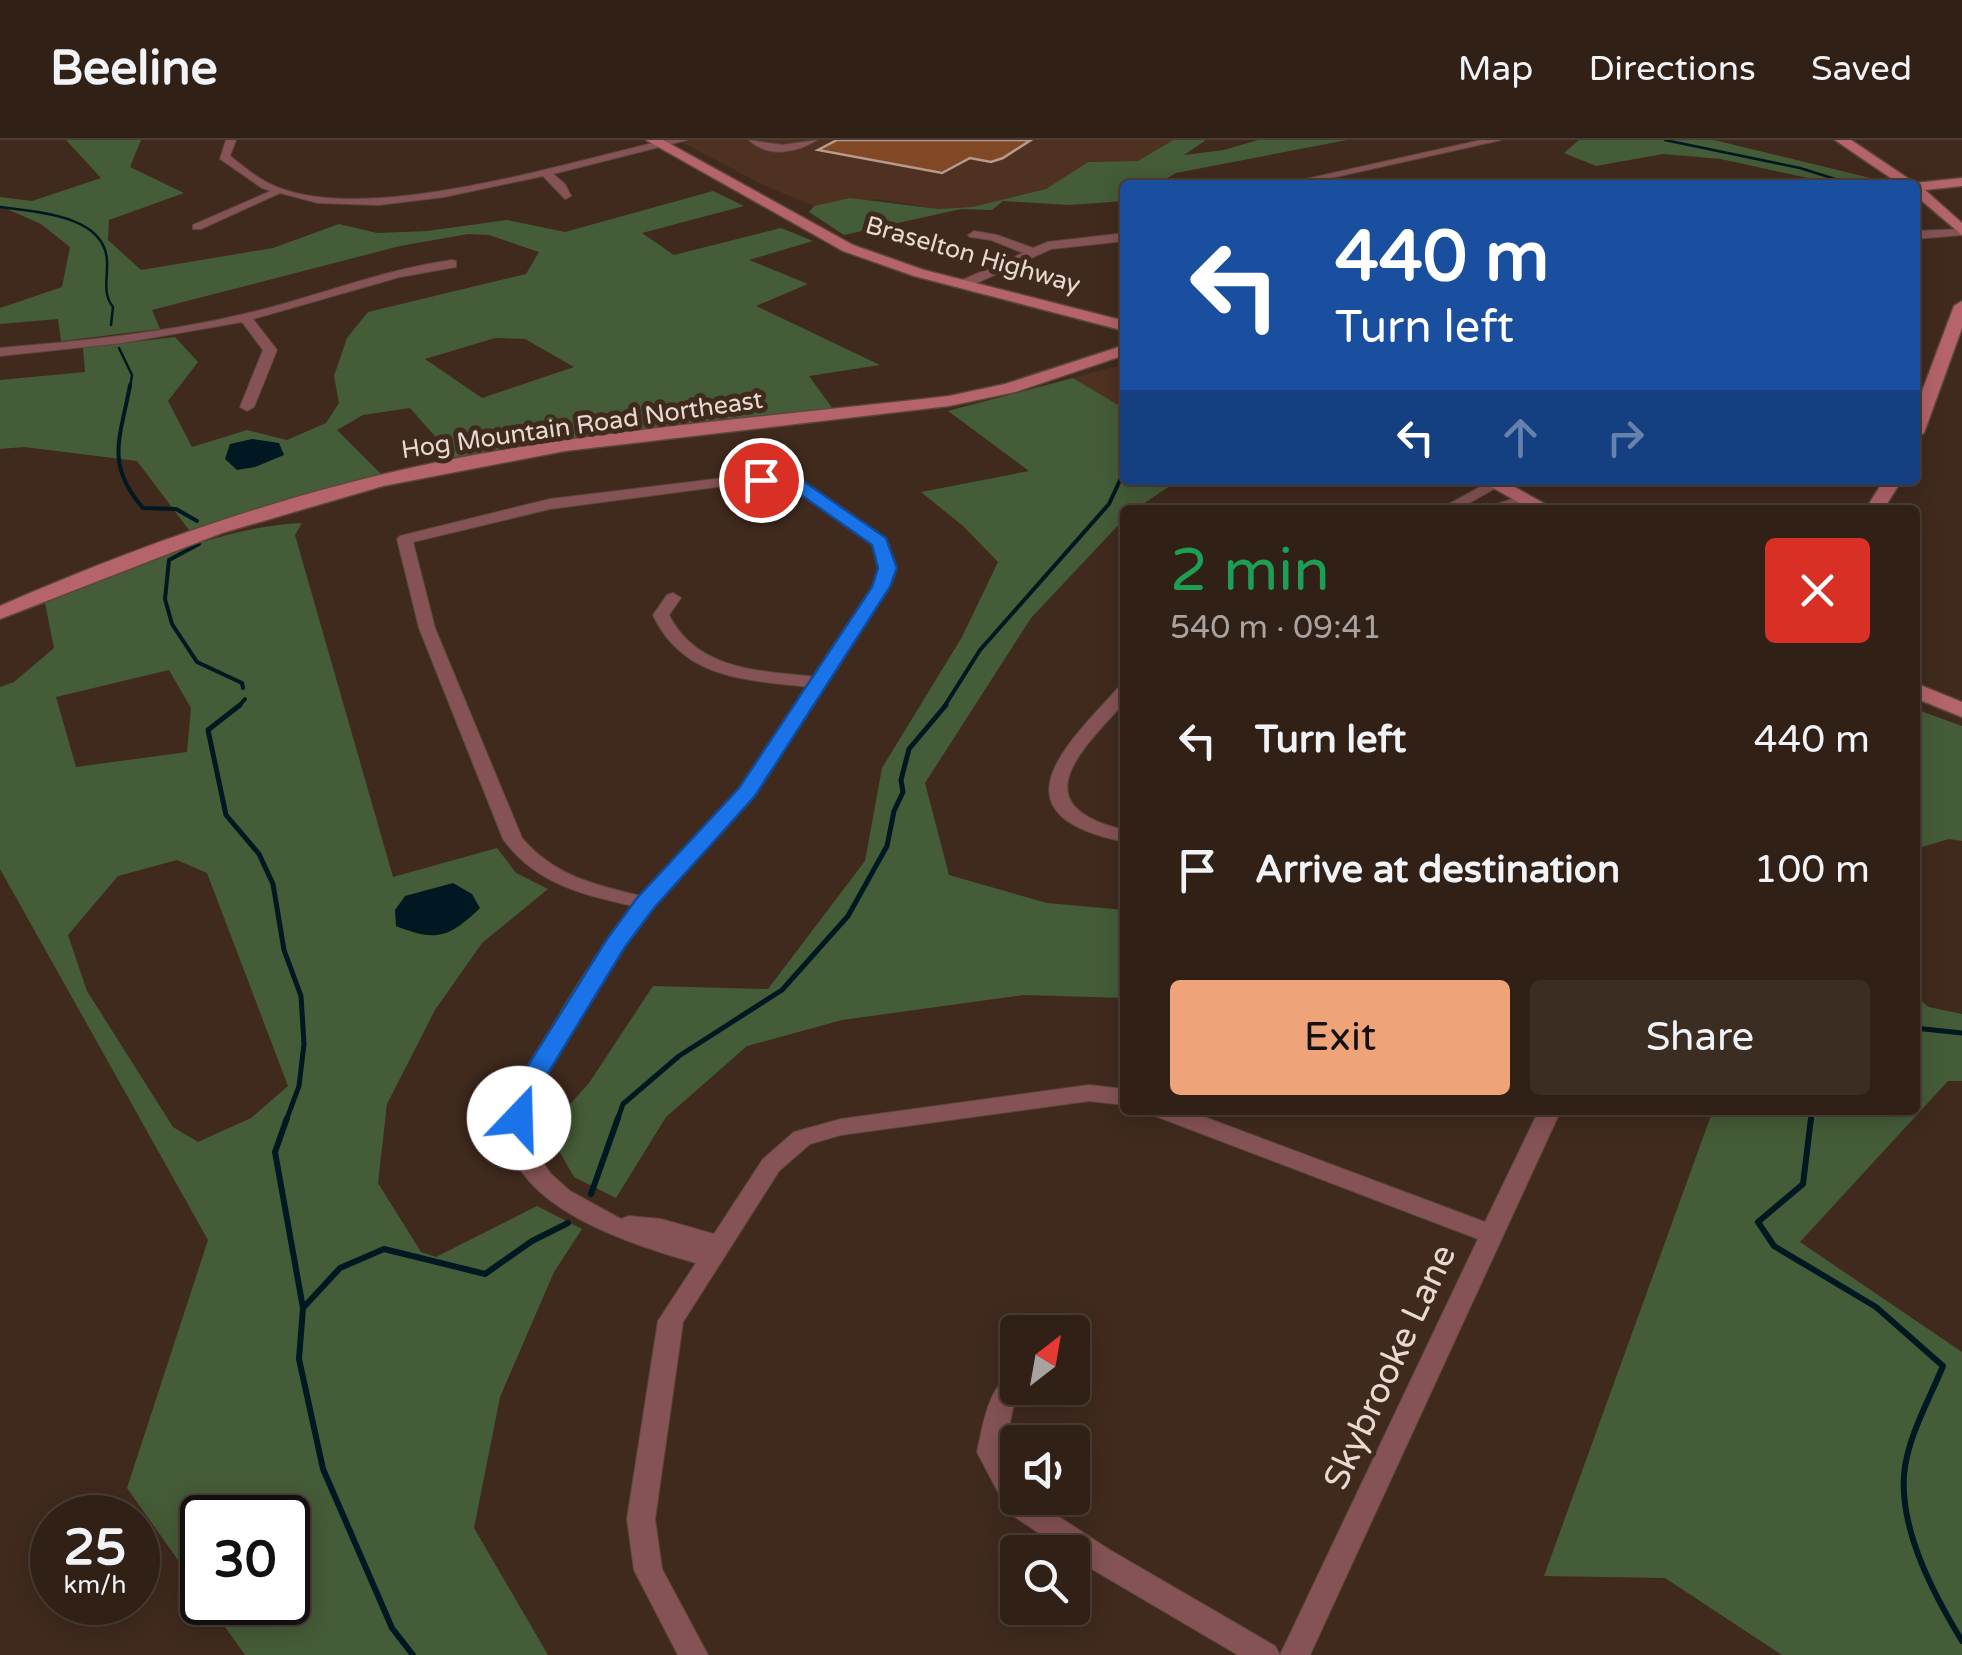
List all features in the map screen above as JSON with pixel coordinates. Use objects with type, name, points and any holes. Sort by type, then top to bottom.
[{"type":"street","points":[[231,140],[224,157],[276,193],[318,201],[469,191],[656,142],[682,140]]},
{"type":"street","points":[[754,140],[765,147],[812,140]]},
{"type":"street","points":[[1312,180],[1496,140]]},
{"type":"street","points":[[1842,140],[1902,180]]},
{"type":"street","name":"Braselton Highway","points":[[656,142],[834,242],[883,262],[1120,325]]},
{"type":"street","points":[[543,171],[561,186],[565,196]]},
{"type":"street","points":[[1338,175],[1348,180]]},
{"type":"street","points":[[1920,186],[1962,182]]},
{"type":"street","points":[[197,227],[276,193]]},
{"type":"street","points":[[1920,193],[1962,232]]},
{"type":"street","points":[[1920,235],[1962,232]]},
{"type":"street","points":[[974,235],[1031,252]]},
{"type":"street","points":[[962,285],[1031,252],[1069,242],[1120,237]]},
{"type":"street","points":[[0,352],[102,342],[245,318],[405,271],[452,264]]},
{"type":"street","points":[[1920,419],[1962,306]]},
{"type":"street","points":[[245,318],[270,350],[247,407]]},
{"type":"street","name":"Hog Mountain Road Northeast","points":[[0,613],[171,542],[382,480],[508,456],[949,401],[1008,388],[1120,352]]},
{"type":"street","points":[[646,903],[565,884],[530,863],[513,839],[427,628],[404,539],[550,504],[646,490],[790,480],[880,542],[888,568],[881,587],[747,792],[646,903],[529,1083],[519,1118],[530,1162],[555,1190],[585,1212],[649,1240],[716,1251]]},
{"type":"street","points":[[1454,505],[1487,485]]},
{"type":"street","points":[[1498,485],[1537,505]]},
{"type":"street","points":[[1502,505],[1524,498]]},
{"type":"street","points":[[673,598],[661,615],[666,631],[680,647],[708,663],[820,684]]},
{"type":"street","points":[[1920,692],[1962,710]]},
{"type":"street","points":[[1120,697],[1056,772],[1054,794],[1064,808],[1094,827],[1120,835]]},
{"type":"street","points":[[693,1655],[648,1570],[641,1519],[671,1321],[771,1165],[802,1138],[841,1126],[1089,1093],[1120,1096]]},
{"type":"street","points":[[1176,1115],[1492,1234]]},
{"type":"street","name":"Skybrooke Lane","points":[[1295,1655],[1545,1115]]},
{"type":"street","points":[[1002,1405],[990,1452],[1018,1505],[1265,1655]]},
{"type":"shaded area","points":[[678,140],[1173,140],[1138,161],[1088,162],[1046,189],[972,207],[939,209],[878,199],[814,206],[763,185]]},
{"type":"shaded area","points":[[1120,367],[1120,406],[1073,378]]},
{"type":"green space","points":[[66,140],[141,140],[130,167],[184,193],[109,220],[108,240],[141,270],[273,248],[339,224],[377,233],[507,220],[565,232],[713,191],[744,206],[642,233],[674,255],[781,228],[813,241],[749,260],[808,284],[756,306],[880,365],[809,376],[833,409],[541,444],[456,460],[410,408],[363,415],[337,430],[381,474],[189,530],[137,461],[24,447],[0,449],[0,380],[85,372],[83,348],[175,337],[198,362],[168,401],[192,447],[247,430],[287,440],[326,423],[339,403],[334,376],[347,338],[368,312],[526,274],[539,252],[489,235],[468,234],[400,246],[152,310],[160,329],[61,341],[58,319],[0,324],[0,308],[62,287],[70,247],[41,224],[0,206],[0,197],[32,201],[101,178]],"holes":[[[495,338],[525,339],[574,367],[482,398],[425,359]]]},
{"type":"green space","points":[[1173,140],[1206,140],[1184,155],[1224,150],[1258,140],[1347,140],[1176,173],[1164,180],[1120,180],[1120,201],[1069,205],[1003,201],[992,210],[961,209],[844,235],[809,212],[814,206],[850,198],[939,209],[972,207],[1046,189],[1088,162],[1138,161]]},
{"type":"green space","points":[[1579,140],[1714,140],[1878,180],[1817,180],[1721,159],[1663,154],[1596,166],[1564,153]]},
{"type":"green space","points":[[1073,378],[1120,406],[1120,485],[1172,485],[1142,505],[1120,505],[1120,523],[1031,618],[925,783],[949,875],[1047,903],[1120,910],[1120,998],[1024,995],[842,1020],[747,1046],[666,1117],[616,1198],[574,1177],[550,1135],[554,1122],[589,1083],[653,986],[768,989],[865,861],[882,768],[962,637],[998,562],[963,526],[921,492],[1029,471],[948,411]]},
{"type":"green space","points":[[302,523],[295,535],[393,877],[497,848],[516,873],[548,889],[482,943],[435,1010],[387,1104],[378,1183],[421,1252],[436,1257],[537,1206],[582,1229],[554,1272],[500,1397],[474,1528],[548,1655],[245,1655],[224,1625],[310,1625],[310,1495],[180,1495],[180,1563],[160,1535],[160,1495],[132,1495],[127,1488],[208,1240],[0,869],[0,687],[14,682],[54,648],[45,603],[171,553],[237,532]],"holes":[[[169,670],[191,708],[187,752],[76,767],[56,697]],[[177,860],[207,873],[288,1086],[251,1118],[198,1142],[173,1127],[87,991],[68,935],[118,876]]]},
{"type":"green space","points":[[1920,711],[1962,726],[1962,841],[1949,839],[1920,848]]},
{"type":"green space","points":[[1920,1000],[1929,1007],[1962,1014],[1962,1081],[1948,1081],[1920,1111]]},
{"type":"green space","points":[[1711,1115],[1917,1115],[1800,1242],[1962,1352],[1962,1655],[1782,1655],[1665,1578],[1544,1576]]},
{"type":"water","points":[[252,439],[279,443],[284,455],[237,470],[225,459],[230,444]]},
{"type":"water","points":[[453,883],[472,894],[480,908],[459,926],[432,935],[396,926],[395,910],[405,896]]},
{"type":"building","points":[[837,140],[1031,140],[1003,158],[991,162],[970,158],[942,173],[818,150]]},
{"type":"waterway","points":[[1665,140],[1800,168],[1838,180]]},
{"type":"waterway","points":[[0,207],[66,218],[94,233],[103,245],[107,261],[107,291],[113,307],[111,325]]},
{"type":"waterway","points":[[119,348],[132,375],[130,388]]},
{"type":"waterway","points":[[130,385],[118,449],[123,477],[143,508],[176,509],[197,521]]},
{"type":"waterway","points":[[944,707],[980,650],[1109,504],[1120,480]]},
{"type":"waterway","points":[[199,544],[169,560],[165,599],[172,624],[197,662],[242,683],[243,688]]},
{"type":"waterway","points":[[239,706],[245,699]]},
{"type":"waterway","points":[[617,1121],[623,1104],[679,1056],[782,990],[848,916],[887,846],[894,811],[903,792],[901,780],[909,749],[946,705]]},
{"type":"waterway","points":[[239,706],[208,730],[226,815],[259,854],[273,884],[284,950],[301,996],[304,1044],[299,1086],[286,1121]]},
{"type":"waterway","points":[[1920,1029],[1962,1033]]},
{"type":"waterway","points":[[1811,1121],[1812,1115]]},
{"type":"waterway","points":[[287,1118],[275,1152],[303,1308]]},
{"type":"waterway","points":[[591,1194],[618,1118]]},
{"type":"waterway","points":[[1811,1118],[1803,1184],[1758,1222],[1774,1246],[1876,1307],[1943,1366],[1909,1447],[1904,1496],[1921,1562],[1962,1641]]},
{"type":"waterway","points":[[303,1308],[340,1268],[384,1249],[485,1274],[532,1241],[568,1223]]},
{"type":"waterway","points":[[303,1308],[299,1359],[323,1469],[392,1628],[413,1655]]},
{"type":"route","points":[[519,1118],[529,1083],[616,944],[646,903],[747,792],[881,587],[888,568],[880,542],[790,480],[761,480]]}]
